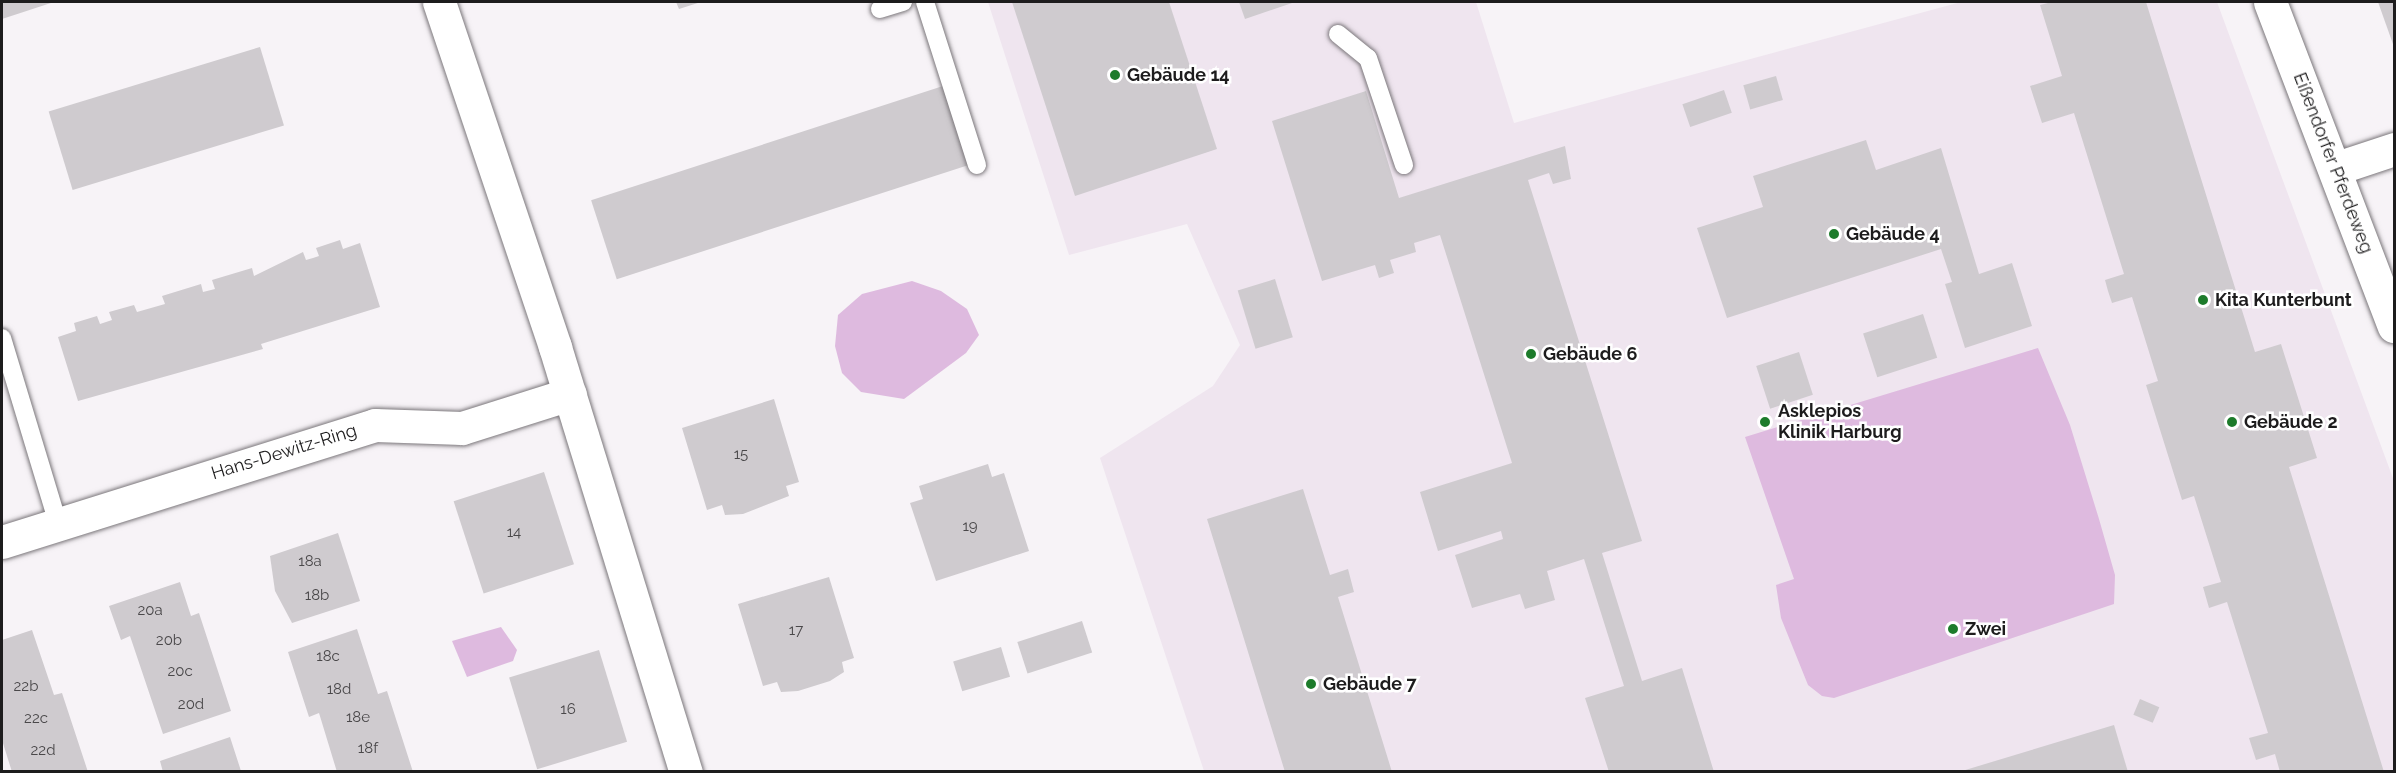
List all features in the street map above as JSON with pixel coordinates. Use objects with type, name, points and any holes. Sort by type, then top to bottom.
[{"type":"street","points":[[438,2],[570,394],[686,771]]},
{"type":"street","name":"Eißendorfer Pferdeweg","points":[[2270,2],[2337,168],[2394,326]]},
{"type":"street","points":[[2337,168],[2394,149]]},
{"type":"street","name":"Hans-Dewitz-Ring","points":[[2,542],[375,425],[462,428],[570,394]]},
{"type":"lane","points":[[880,9],[903,2]]},
{"type":"lane","points":[[925,2],[977,165]]},
{"type":"lane","points":[[1338,34],[1368,58],[1404,165]]},
{"type":"lane","points":[[2,338],[58,524]]},
{"type":"shaded area","name":"Asklepios Klinik Harburg","points":[[988,2],[1476,2],[1514,123],[1961,2],[2217,2],[2394,481],[2394,771],[1204,771],[1100,458],[1213,386],[1240,345],[1187,224],[1069,255]]},
{"type":"shaded area","points":[[912,281],[941,291],[967,309],[979,335],[966,353],[904,399],[861,392],[842,373],[835,346],[838,315],[862,294]]},
{"type":"shaded area","points":[[2038,348],[2070,425],[2099,519],[2115,575],[2114,604],[1834,698],[1822,696],[1808,685],[1781,618],[1776,585],[1794,579],[1745,437]]},
{"type":"shaded area","points":[[501,627],[517,650],[513,661],[467,677],[452,641]]},
{"type":"building","points":[[2,2],[54,2],[2,19]]},
{"type":"building","points":[[676,2],[701,2],[679,9]]},
{"type":"building","name":"Gebäude 14","points":[[1012,2],[1169,2],[1217,149],[1075,196]]},
{"type":"building","points":[[1239,2],[1295,2],[1245,19]]},
{"type":"building","name":"Gebäude 2","points":[[2052,2],[2146,2],[2255,352],[2281,344],[2317,458],[2289,467],[2384,772],[2280,772],[2275,754],[2256,760],[2249,738],[2268,733],[2227,602],[2209,608],[2203,587],[2221,582],[2194,496],[2182,500],[2146,385],[2158,381],[2132,297],[2112,303],[2108,291],[2105,280],[2124,274],[2074,113],[2042,123],[2030,86],[2062,76],[2040,5]]},
{"type":"building","points":[[2378,2],[2394,2],[2394,47]]},
{"type":"building","points":[[260,47],[284,125],[73,190],[49,112]]},
{"type":"building","points":[[1776,76],[1783,100],[1750,109],[1743,85]]},
{"type":"building","points":[[943,86],[969,165],[617,279],[591,200]]},
{"type":"building","points":[[1724,90],[1732,113],[1690,127],[1682,104]]},
{"type":"building","points":[[1366,91],[1399,198],[1565,146],[1571,179],[1553,184],[1549,173],[1528,180],[1642,541],[1602,553],[1642,681],[1682,668],[1714,772],[1609,772],[1585,698],[1624,686],[1584,559],[1547,571],[1555,600],[1525,609],[1520,594],[1472,608],[1455,555],[1503,539],[1501,531],[1438,551],[1420,492],[1512,463],[1440,235],[1414,243],[1416,252],[1390,260],[1394,273],[1379,278],[1375,265],[1322,281],[1272,121]]},
{"type":"building","name":"Gebäude 4","points":[[1866,140],[1876,170],[1941,148],[1979,274],[2012,263],[2032,326],[1965,348],[1945,284],[1952,282],[1941,249],[1727,318],[1697,228],[1763,207],[1753,176]]},
{"type":"building","points":[[340,240],[343,249],[360,243],[380,307],[261,344],[263,349],[78,401],[58,337],[76,331],[74,323],[97,316],[100,324],[112,320],[109,312],[134,305],[137,312],[165,304],[162,296],[201,284],[203,292],[215,289],[212,280],[252,268],[254,276],[303,252],[306,260],[313,258],[319,256],[316,248]]},
{"type":"building","points":[[1275,279],[1293,337],[1256,349],[1238,290]]},
{"type":"building","points":[[1923,314],[1937,358],[1877,377],[1863,333]]},
{"type":"building","points":[[1799,352],[1813,395],[1770,409],[1756,366]]},
{"type":"building","points":[[774,399],[799,482],[786,486],[789,496],[743,514],[725,515],[722,505],[707,510],[682,428]]},
{"type":"building","points":[[988,464],[992,477],[1004,473],[1029,551],[936,581],[910,503],[923,499],[919,486]]},
{"type":"building","points":[[544,472],[574,564],[484,594],[454,501]]},
{"type":"building","name":"Gebäude 7","points":[[1303,489],[1330,575],[1348,569],[1354,592],[1338,597],[1392,772],[1285,772],[1207,519]]},
{"type":"building","points":[[338,533],[360,601],[292,623],[275,591],[270,556]]},
{"type":"building","points":[[829,577],[854,658],[842,662],[844,672],[830,681],[798,691],[781,692],[777,682],[763,686],[738,604]]},
{"type":"building","points":[[180,582],[191,616],[199,613],[231,711],[163,734],[130,636],[121,640],[109,606]]},
{"type":"building","points":[[1082,621],[1092,652],[1028,673],[1017,642]]},
{"type":"building","points":[[357,629],[378,694],[387,691],[413,772],[337,772],[319,713],[309,717],[288,652]]},
{"type":"building","points":[[32,630],[54,695],[62,693],[88,772],[12,772],[2,740],[2,640]]},
{"type":"building","points":[[1001,647],[1010,677],[962,691],[953,662]]},
{"type":"building","points":[[599,650],[627,742],[537,769],[509,677]]},
{"type":"building","points":[[2140,699],[2159,707],[2153,723],[2133,715]]},
{"type":"building","points":[[2114,725],[2128,772],[1962,772],[1962,771]]},
{"type":"building","points":[[230,737],[241,771],[250,772],[163,772],[160,761]]},
{"type":"place","name":"Gebäude 14","points":[[1115,75]]},
{"type":"place","name":"Gebäude 4","points":[[1834,234]]},
{"type":"place","name":"Kita Kunterbunt","points":[[2203,300]]},
{"type":"place","name":"Gebäude 6","points":[[1531,354]]},
{"type":"place","name":"Asklepios Klinik Harburg","points":[[1765,422]]},
{"type":"place","name":"Gebäude 2","points":[[2232,422]]},
{"type":"place","name":"Zwei","points":[[1953,629]]},
{"type":"place","name":"Gebäude 7","points":[[1311,684]]}]
